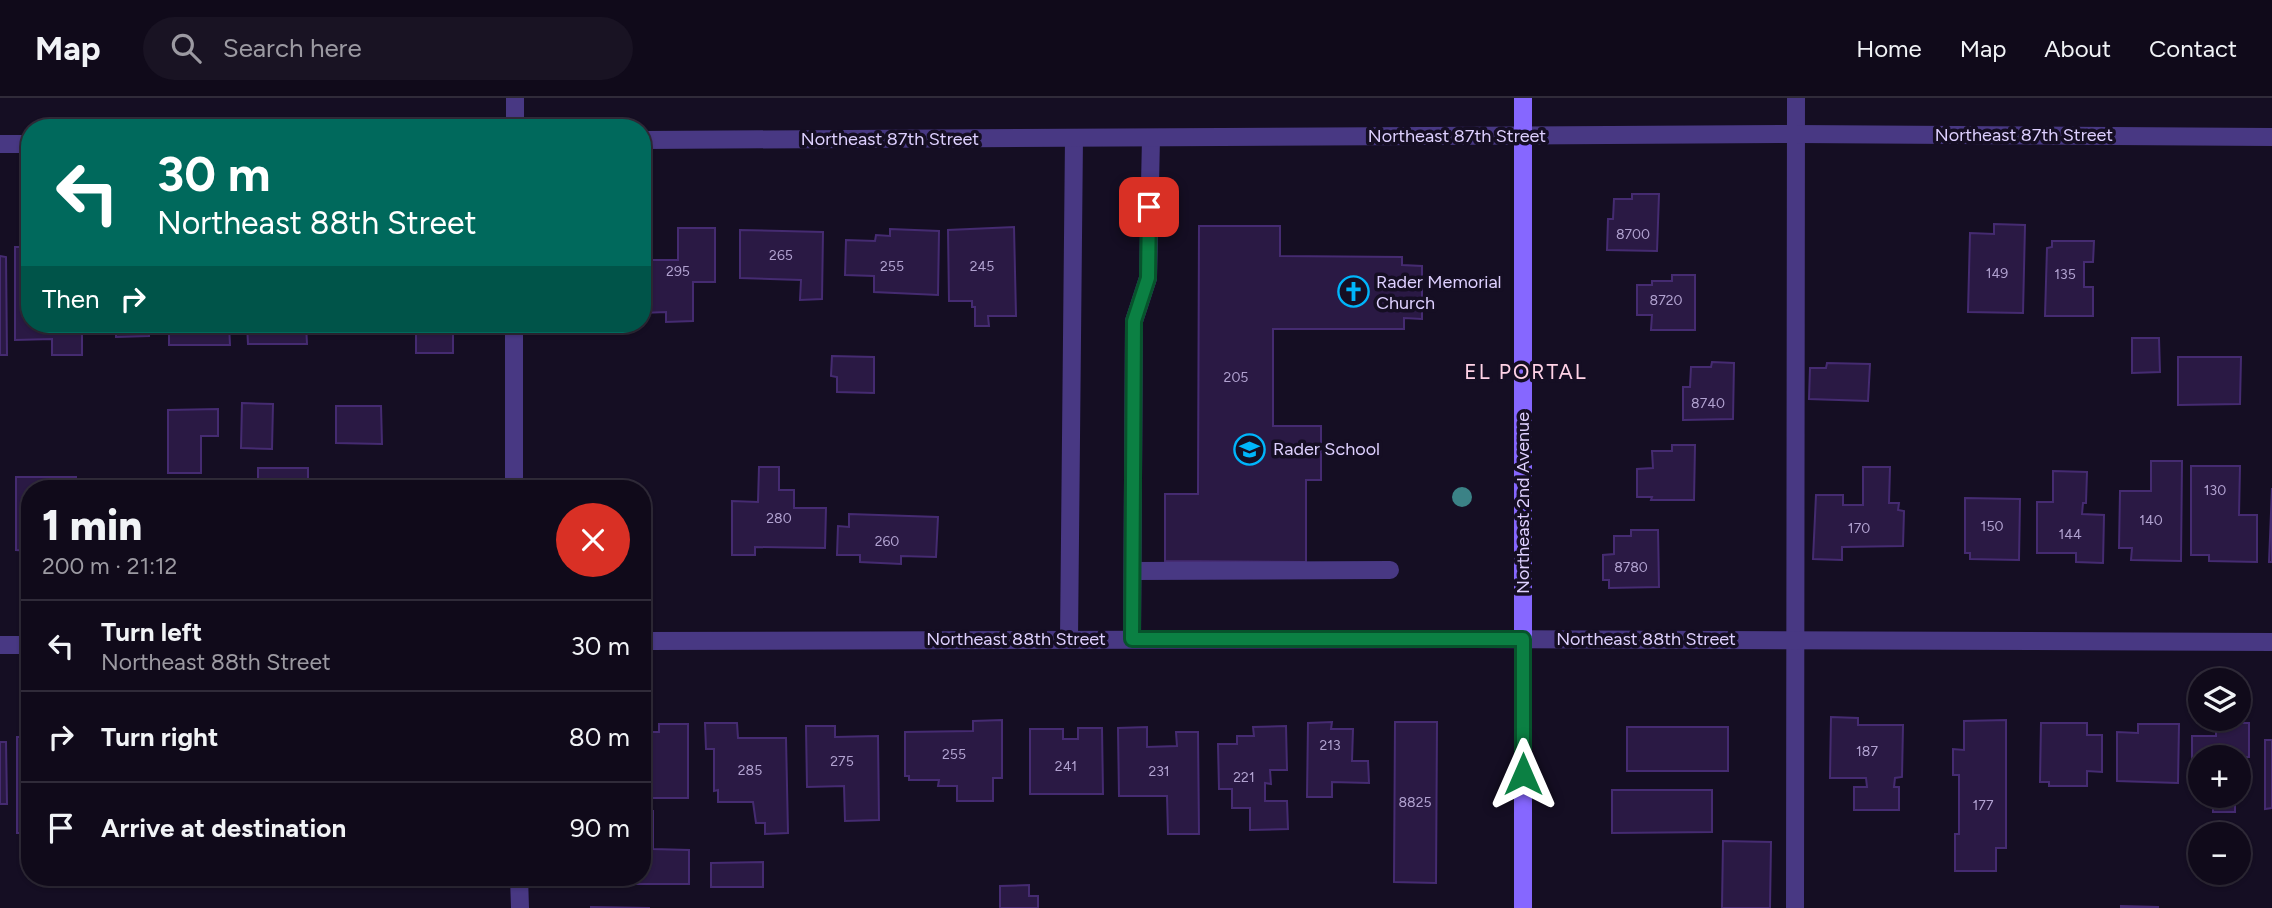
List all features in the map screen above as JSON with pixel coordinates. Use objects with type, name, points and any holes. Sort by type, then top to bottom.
[{"type":"main road","name":"Northeast 2nd Avenue","points":[[1523,98],[1523,908]]},
{"type":"street","points":[[515,98],[515,119]]},
{"type":"street","points":[[1795,908],[1796,98]]},
{"type":"street","name":"Northeast 87th Street","points":[[651,141],[1796,134],[2272,137]]},
{"type":"street","points":[[1069,639],[1074,138]]},
{"type":"street","points":[[1132,639],[1134,321],[1148,278],[1151,138]]},
{"type":"street","points":[[0,144],[21,144]]},
{"type":"street","points":[[514,333],[514,480]]},
{"type":"street","points":[[1133,571],[1390,570]]},
{"type":"street","name":"Northeast 88th Street","points":[[651,641],[1795,639],[2272,642]]},
{"type":"street","points":[[0,645],[21,645]]},
{"type":"street","points":[[519,886],[520,908]]},
{"type":"building","points":[[1632,194],[1659,194],[1657,251],[1607,250],[1608,219],[1613,219],[1614,199],[1632,199]]},
{"type":"building","points":[[1994,224],[2025,225],[2023,313],[1968,312],[1970,233],[1994,234]]},
{"type":"building","points":[[1199,226],[1280,226],[1280,256],[1402,257],[1402,265],[1422,266],[1422,319],[1404,318],[1404,329],[1273,329],[1273,426],[1321,426],[1321,480],[1306,480],[1306,562],[1165,561],[1165,494],[1198,494]]},
{"type":"building","points":[[1014,227],[1016,316],[988,316],[989,326],[975,326],[975,307],[972,307],[972,301],[949,301],[948,230]]},
{"type":"building","points":[[678,228],[715,228],[715,282],[693,282],[693,321],[666,322],[666,312],[651,313],[651,260],[678,260]]},
{"type":"building","points":[[890,229],[939,231],[938,295],[874,292],[874,276],[845,275],[846,240],[875,241],[876,235],[890,236]]},
{"type":"building","points":[[740,230],[823,232],[822,299],[800,300],[801,280],[740,278]]},
{"type":"building","points":[[2052,241],[2094,241],[2093,262],[2084,262],[2084,287],[2093,287],[2093,316],[2045,316],[2047,248],[2052,247]]},
{"type":"building","points":[[15,247],[21,247],[21,333],[82,333],[82,355],[52,355],[52,339],[15,340]]},
{"type":"building","points":[[0,256],[6,257],[7,355],[0,355]]},
{"type":"building","points":[[1672,275],[1695,275],[1695,330],[1651,330],[1652,315],[1637,315],[1637,285],[1652,285],[1652,281],[1672,281]]},
{"type":"building","points":[[116,333],[149,333],[149,336],[116,337]]},
{"type":"building","points":[[169,333],[229,333],[230,345],[169,345]]},
{"type":"building","points":[[247,333],[306,333],[307,344],[248,344]]},
{"type":"building","points":[[416,333],[453,333],[453,353],[416,353]]},
{"type":"building","points":[[2132,338],[2159,338],[2160,372],[2132,373]]},
{"type":"building","points":[[832,356],[874,357],[874,393],[837,392],[837,377],[831,376]]},
{"type":"building","points":[[2178,357],[2241,357],[2240,404],[2178,405]]},
{"type":"building","points":[[1712,362],[1734,363],[1733,419],[1683,420],[1683,387],[1690,387],[1691,367],[1711,367]]},
{"type":"building","points":[[1827,363],[1870,364],[1868,401],[1809,399],[1810,368],[1826,368]]},
{"type":"building","points":[[242,403],[273,404],[272,449],[241,448]]},
{"type":"building","points":[[336,406],[381,406],[382,444],[336,443]]},
{"type":"building","points":[[218,409],[218,436],[201,436],[201,473],[168,473],[168,410]]},
{"type":"building","points":[[1672,445],[1695,445],[1694,500],[1651,500],[1652,497],[1637,497],[1637,469],[1653,468],[1652,451],[1672,451]]},
{"type":"building","points":[[2151,461],[2182,461],[2181,561],[2131,560],[2132,548],[2119,548],[2120,491],[2151,491]]},
{"type":"building","points":[[2191,466],[2240,466],[2239,515],[2257,515],[2257,562],[2209,561],[2209,555],[2191,555]]},
{"type":"building","points":[[759,467],[779,467],[779,490],[794,490],[794,508],[826,508],[825,548],[755,547],[755,555],[732,555],[732,501],[758,502]]},
{"type":"building","points":[[1863,467],[1890,467],[1889,503],[1899,503],[1898,510],[1904,511],[1903,546],[1842,547],[1842,560],[1813,559],[1816,495],[1843,495],[1843,505],[1863,505]]},
{"type":"building","points":[[258,468],[308,468],[308,480],[258,480]]},
{"type":"building","points":[[2053,471],[2087,472],[2086,503],[2083,503],[2082,514],[2104,515],[2103,563],[2076,562],[2076,553],[2037,553],[2037,502],[2053,502]]},
{"type":"building","points":[[16,477],[76,477],[76,480],[21,480],[21,550],[16,550]]},
{"type":"building","points":[[2272,488],[2272,562],[2269,562]]},
{"type":"building","points":[[1965,498],[2020,499],[2019,560],[1970,559],[1970,553],[1965,553]]},
{"type":"building","points":[[849,514],[938,517],[936,557],[901,556],[901,564],[860,562],[860,555],[837,555],[838,526],[849,527]]},
{"type":"building","points":[[1631,530],[1658,530],[1659,587],[1609,588],[1609,580],[1603,580],[1603,555],[1614,554],[1614,536],[1631,536]]},
{"type":"building","points":[[1831,717],[1858,718],[1858,725],[1903,725],[1902,777],[1895,778],[1894,787],[1899,787],[1899,810],[1854,810],[1854,787],[1867,787],[1866,778],[1830,778]]},
{"type":"building","points":[[1002,720],[1002,778],[993,778],[993,801],[957,801],[957,786],[938,786],[939,780],[909,780],[909,776],[905,776],[905,732],[973,731],[973,721]]},
{"type":"building","points":[[2006,720],[2006,848],[1996,848],[1996,871],[1955,871],[1955,834],[1959,834],[1959,775],[1953,775],[1953,749],[1964,750],[1964,721]]},
{"type":"building","points":[[1332,722],[1331,729],[1353,729],[1352,761],[1368,761],[1369,783],[1332,782],[1332,797],[1307,797],[1308,723]]},
{"type":"building","points":[[1395,722],[1437,722],[1436,883],[1394,882]]},
{"type":"building","points":[[705,723],[737,723],[738,738],[786,738],[788,833],[765,834],[765,823],[756,823],[753,802],[718,802],[718,790],[714,791],[714,749],[706,749]]},
{"type":"building","points":[[2041,723],[2087,723],[2087,735],[2102,735],[2102,772],[2087,771],[2087,786],[2049,786],[2049,782],[2040,782]]},
{"type":"building","points":[[659,724],[688,724],[688,798],[651,798],[651,732],[659,732]]},
{"type":"building","points":[[2138,724],[2179,724],[2178,783],[2117,781],[2117,732],[2138,733]]},
{"type":"building","points":[[806,726],[835,726],[835,737],[878,736],[879,820],[845,821],[844,786],[807,787]]},
{"type":"building","points":[[1286,726],[1287,770],[1270,770],[1271,784],[1265,783],[1265,801],[1287,801],[1288,829],[1250,830],[1250,808],[1232,808],[1232,789],[1219,789],[1218,744],[1237,744],[1237,736],[1254,736],[1253,727]]},
{"type":"building","points":[[1147,727],[1147,747],[1177,746],[1176,732],[1198,732],[1199,834],[1168,834],[1167,796],[1119,796],[1118,728]]},
{"type":"building","points":[[1627,727],[1728,727],[1728,771],[1627,771]]},
{"type":"building","points":[[1078,728],[1102,728],[1103,794],[1030,794],[1030,729],[1063,729],[1063,739],[1078,739]]},
{"type":"building","points":[[2216,731],[2249,731],[2249,745],[2192,745],[2192,736],[2216,736]]},
{"type":"building","points":[[17,737],[21,737],[21,833],[17,833]]},
{"type":"building","points":[[2265,740],[2272,740],[2272,808],[2265,809]]},
{"type":"building","points":[[0,742],[6,742],[7,804],[0,804]]},
{"type":"building","points":[[1612,790],[1712,790],[1712,832],[1612,833]]},
{"type":"building","points":[[2213,808],[2235,808],[2235,812],[2213,812]]},
{"type":"building","points":[[651,811],[653,849],[689,850],[689,884],[651,884]]},
{"type":"building","points":[[1723,841],[1771,842],[1770,908],[1722,908]]},
{"type":"building","points":[[763,862],[763,887],[711,887],[711,863]]},
{"type":"building","points":[[1029,885],[1029,896],[1038,896],[1038,908],[1000,908],[1000,886]]},
{"type":"building","points":[[2158,907],[2158,908],[2121,908]]},
{"type":"place","name":"Rader Memorial Church","points":[[1353,292]]},
{"type":"place","name":"Rader School","points":[[1250,449]]},
{"type":"district","name":"EL PORTAL","points":[[1526,371]]},
{"type":"route","points":[[1149,207],[1148,278],[1134,321],[1132,639],[1523,639],[1523,774]]}]
